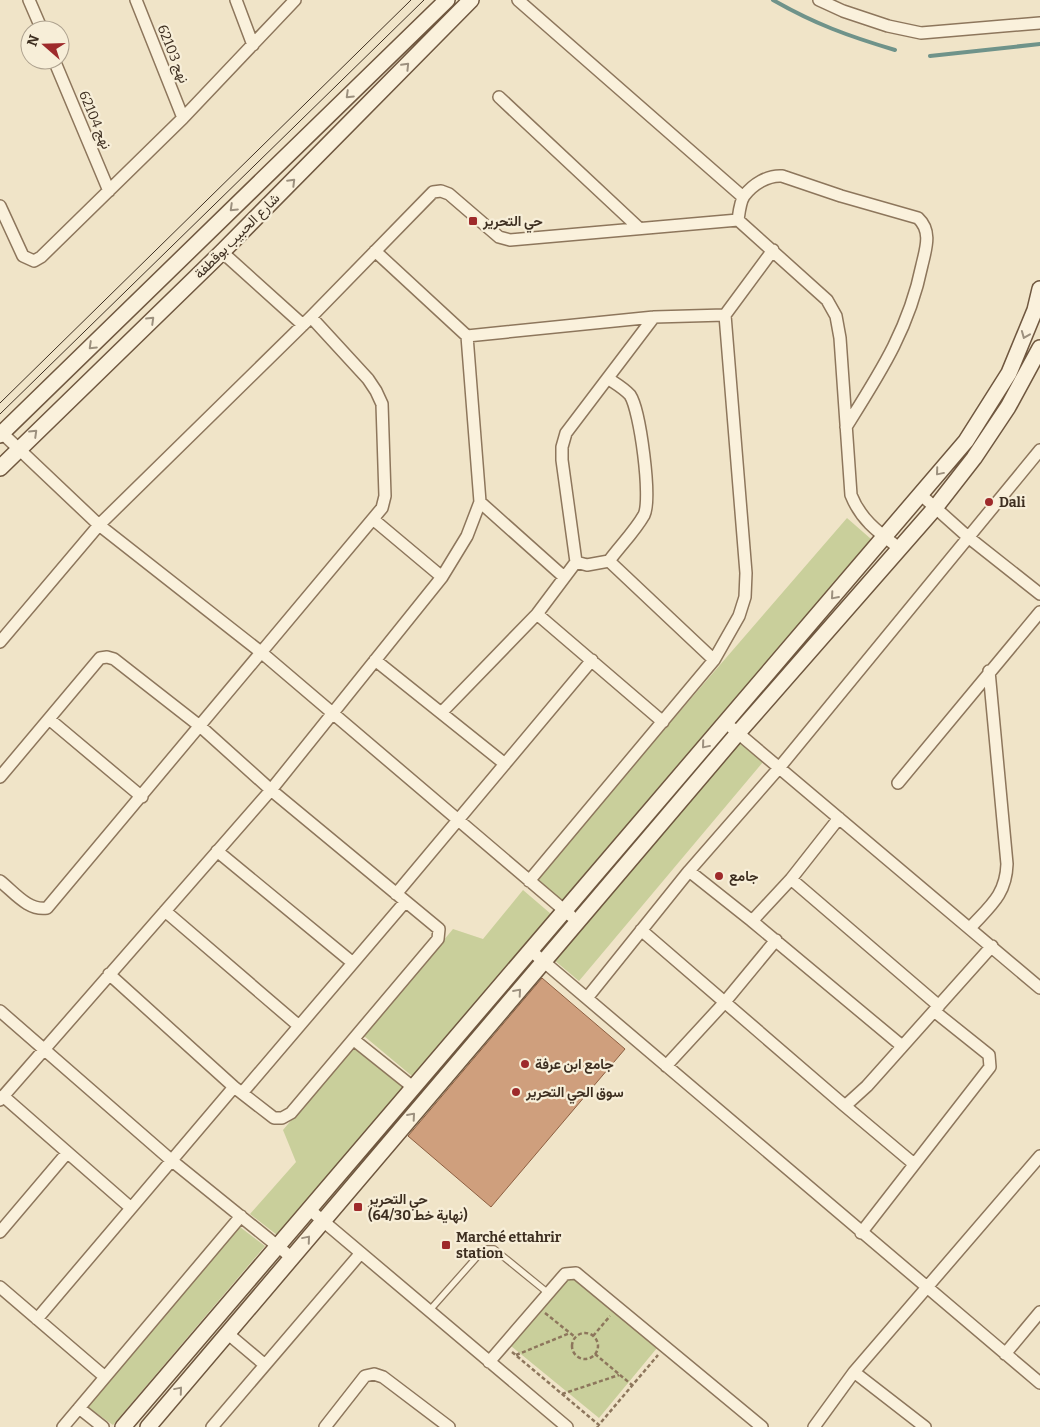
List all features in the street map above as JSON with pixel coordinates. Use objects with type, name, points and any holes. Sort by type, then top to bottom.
[{"type":"street","points":[[29,0],[38,20]]},
{"type":"street","name":"نهج 62103","points":[[136,0],[183,118]]},
{"type":"street","points":[[236,0],[253,45]]},
{"type":"street","points":[[0,206],[4,231],[23,256],[34,261],[41,257],[183,118],[295,0]]},
{"type":"street","name":"شارع الحبيب بوقطفة","points":[[1,434],[447,0]]},
{"type":"street","name":"شارع الحبيب بوقطفة","points":[[0,468],[222,252],[471,0]]},
{"type":"street","points":[[518,0],[743,197]]},
{"type":"street","points":[[819,0],[843,11],[888,26],[921,33],[1040,23]]},
{"type":"street","name":"نهج 62104","points":[[58,70],[109,191]]},
{"type":"street","points":[[499,97],[639,228]]},
{"type":"street","points":[[738,220],[743,197],[767,177],[782,176],[841,196],[918,218],[924,224],[927,240],[908,319],[880,374],[846,428]]},
{"type":"street","points":[[0,642],[99,525],[307,321],[433,192],[441,191],[449,194],[499,237],[510,240],[738,220],[827,300],[836,316],[840,338],[851,495],[857,510],[867,523],[899,548]]},
{"type":"street","points":[[529,881],[714,660],[739,616],[745,597],[746,572],[725,315],[773,250]]},
{"type":"street","points":[[0,881],[31,906],[38,910],[47,908],[201,727],[382,508],[385,496],[382,404],[368,378],[307,321],[222,252]]},
{"type":"street","points":[[131,1208],[2,1098],[271,790],[442,577],[467,536],[480,502],[467,336],[375,252]]},
{"type":"street","points":[[123,1427],[966,441],[1009,374],[1035,310],[1040,289]]},
{"type":"street","points":[[467,336],[654,317],[725,315]]},
{"type":"street","points":[[442,712],[537,614],[576,562],[562,447],[566,433],[609,379],[654,317]]},
{"type":"street","points":[[148,1427],[738,733],[935,508],[974,458],[1008,407],[1040,348]]},
{"type":"street","points":[[576,562],[587,565],[609,561],[644,515],[648,501],[647,482],[635,405],[629,394],[609,379]]},
{"type":"street","points":[[1,434],[19,448],[99,525],[262,653],[578,922]]},
{"type":"street","points":[[587,998],[689,871],[779,768],[1040,450]]},
{"type":"street","points":[[920,494],[968,537],[1040,594]]},
{"type":"street","points":[[480,502],[564,577]]},
{"type":"street","points":[[374,520],[442,577]]},
{"type":"street","points":[[609,561],[714,660]]},
{"type":"street","points":[[898,783],[989,671],[1040,612]]},
{"type":"street","points":[[537,614],[663,722]]},
{"type":"street","points":[[0,777],[100,658],[114,659],[201,727],[271,790],[438,929],[438,939],[291,1113],[282,1118],[274,1118],[238,1090],[109,974]]},
{"type":"street","points":[[375,660],[505,764]]},
{"type":"street","points":[[396,894],[592,660]]},
{"type":"street","points":[[970,928],[1001,893],[1006,881],[1007,864],[989,671]]},
{"type":"street","points":[[49,719],[142,797]]},
{"type":"street","points":[[725,722],[1040,988]]},
{"type":"street","points":[[752,921],[791,879],[839,818]]},
{"type":"street","points":[[217,851],[353,963]]},
{"type":"street","points":[[689,871],[776,940],[902,1046]]},
{"type":"street","points":[[791,879],[989,1056],[991,1061],[990,1067],[861,1233]]},
{"type":"street","points":[[37,1319],[171,1160],[299,1026],[405,902]]},
{"type":"street","points":[[165,911],[299,1026]]},
{"type":"street","points":[[641,930],[914,1164]]},
{"type":"street","points":[[666,1066],[724,1003],[776,940]]},
{"type":"street","points":[[846,1106],[992,946]]},
{"type":"street","points":[[530,950],[861,1233],[1040,1383]]},
{"type":"street","points":[[0,1011],[45,1048],[171,1160],[291,1257]]},
{"type":"street","points":[[354,1040],[414,1088]]},
{"type":"street","points":[[0,1232],[67,1153]]},
{"type":"street","points":[[814,1427],[854,1372],[1040,1156]]},
{"type":"street","points":[[310,1210],[564,1426]]},
{"type":"street","points":[[63,1427],[241,1216]]},
{"type":"street","points":[[212,1427],[360,1254]]},
{"type":"street","points":[[489,1362],[536,1306],[565,1274],[570,1272],[576,1274],[618,1306],[762,1427]]},
{"type":"street","points":[[0,1287],[105,1377]]},
{"type":"street","points":[[1005,1354],[1040,1312]]},
{"type":"street","points":[[227,1333],[265,1365]]},
{"type":"street","points":[[854,1372],[925,1427]]},
{"type":"street","points":[[330,1425],[365,1376],[374,1374],[383,1377],[449,1427]]},
{"type":"street","points":[[79,1408],[102,1427]]},
{"type":"lane","points":[[429,1311],[484,1249],[488,1248],[494,1249],[548,1293]]},
{"type":"path","points":[[536,1306],[575,1337]]},
{"type":"path","points":[[594,1336],[618,1306]]},
{"type":"path","points":[[516,1355],[570,1333]]},
{"type":"path","points":[[584,1333],[594,1336],[598,1345],[595,1354],[586,1359],[576,1356],[572,1347],[575,1337],[584,1333]]},
{"type":"path","points":[[504,1344],[598,1426],[666,1347]]},
{"type":"path","points":[[595,1354],[632,1386]]},
{"type":"path","points":[[562,1394],[619,1375]]},
{"type":"green space","points":[[847,518],[871,539],[561,902],[534,880]]},
{"type":"green space","points":[[739,741],[763,762],[579,981],[554,960]]},
{"type":"green space","points":[[523,890],[551,914],[412,1076],[364,1036],[453,929],[483,939]]},
{"type":"green space","points":[[353,1047],[404,1088],[277,1235],[250,1214],[296,1162],[283,1130]]},
{"type":"green space","points":[[240,1227],[265,1246],[113,1425],[85,1405]]},
{"type":"green space","points":[[569,1275],[657,1348],[599,1418],[511,1346]]},
{"type":"building","name":"سوق الحي التحرير","points":[[542,978],[625,1049],[491,1207],[408,1136]]},
{"type":"waterway","points":[[773,0],[832,29],[895,50]]},
{"type":"waterway","points":[[930,56],[1040,44]]},
{"type":"tram line","points":[[0,403],[411,0]]},
{"type":"tram line","points":[[0,414],[424,0]]},
{"type":"place","name":"حي التحرير","points":[[473,221]]},
{"type":"place","name":"Dali","points":[[989,502]]},
{"type":"place","name":"جامع","points":[[719,876]]},
{"type":"place","name":"جامع ابن عرفة","points":[[525,1064]]},
{"type":"place","name":"سوق الحي التحرير","points":[[516,1092]]},
{"type":"place","name":"حي التحرير (نهاية خط 64/30)","points":[[358,1207]]},
{"type":"place","name":"Marché ettahrir station","points":[[446,1245]]}]
